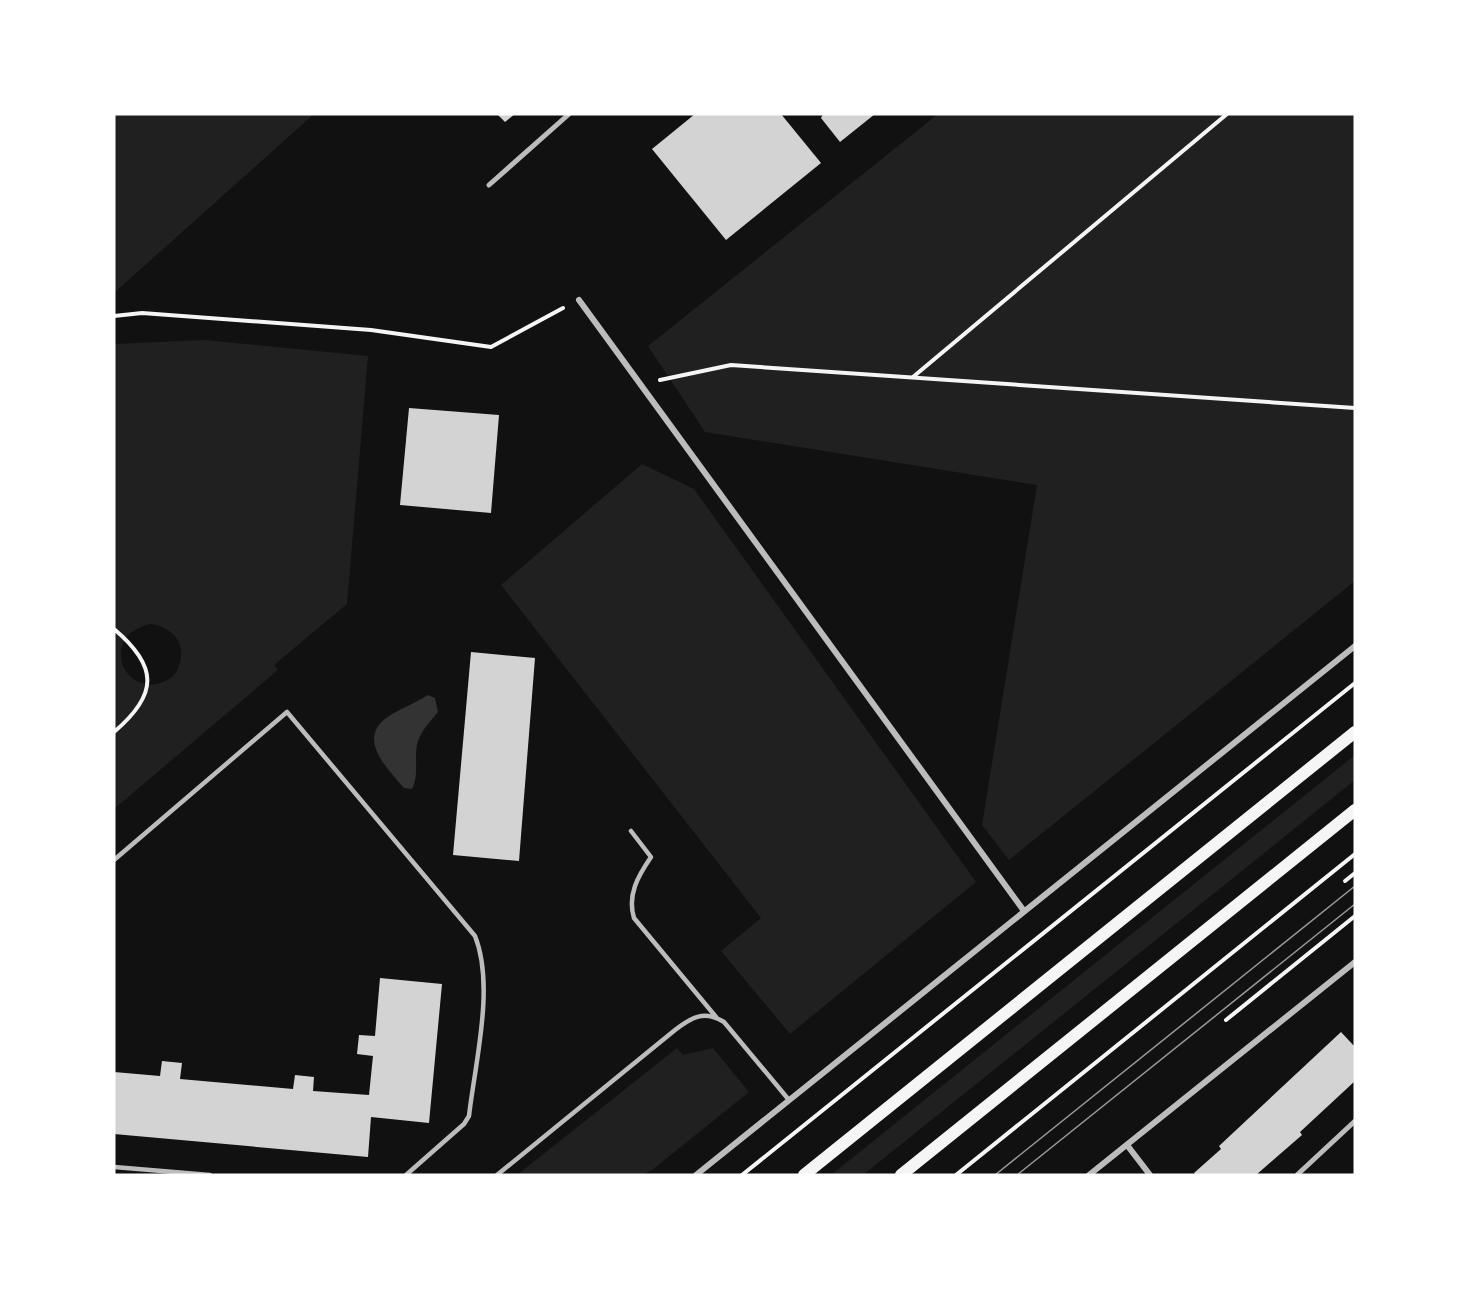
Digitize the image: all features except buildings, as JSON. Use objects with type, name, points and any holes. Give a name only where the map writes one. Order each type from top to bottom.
[{"type":"main road","points":[[804,1175],[1355,732]]},
{"type":"main road","points":[[901,1175],[1355,810]]},
{"type":"street","points":[[489,185],[569,114]]},
{"type":"street","points":[[579,300],[644,386],[1024,911]]},
{"type":"street","points":[[696,1175],[1355,646]]},
{"type":"street","points":[[1089,1175],[1355,962]]},
{"type":"street","points":[[1297,1175],[1355,1121]]},
{"type":"street","points":[[1127,1145],[1150,1175]]},
{"type":"lane","points":[[114,860],[286,712],[475,936],[482,954],[485,984],[469,1116],[464,1125],[406,1175]]},
{"type":"lane","points":[[631,831],[651,857],[639,876],[630,904],[634,918],[716,1017],[733,1031],[789,1100]]},
{"type":"lane","points":[[497,1175],[690,1018],[699,1015],[716,1017]]},
{"type":"lane","points":[[114,1167],[210,1175]]},
{"type":"path","points":[[913,377],[1227,114]]},
{"type":"path","points":[[114,316],[142,313],[371,330],[491,347],[579,300]]},
{"type":"path","points":[[644,386],[668,377],[731,365],[1355,408]]},
{"type":"path","points":[[114,629],[138,650],[146,664],[147,674],[145,696],[128,721],[114,732]]},
{"type":"path","points":[[742,1175],[1355,683]]},
{"type":"path","points":[[956,1175],[1355,854]]},
{"type":"path","points":[[1346,881],[1355,873]]},
{"type":"path","points":[[1226,1020],[1355,916]]},
{"type":"shaded area","points":[[114,114],[314,114],[114,293]]},
{"type":"shaded area","points":[[938,114],[1355,114],[1355,581],[1009,860],[982,825],[1037,485],[705,432],[648,346]]},
{"type":"shaded area","points":[[205,340],[368,356],[347,604],[274,665],[278,670],[114,809],[114,344]],"holes":[[[151,624],[175,636],[181,648],[180,662],[172,677],[166,681],[149,685],[137,681],[127,673],[122,663],[121,651],[125,640],[135,630]]]},
{"type":"shaded area","points":[[642,464],[694,489],[976,882],[790,1034],[721,951],[761,918],[501,585]]},
{"type":"shaded area","points":[[428,695],[435,698],[438,712],[424,729],[418,741],[416,777],[412,789],[404,788],[378,754],[374,736],[386,718]]},
{"type":"shaded area","points":[[1355,755],[1355,780],[863,1175],[831,1175]]},
{"type":"shaded area","points":[[677,1048],[683,1055],[713,1048],[749,1092],[652,1170],[642,1175],[517,1175]]},
{"type":"tram line","points":[[995,1175],[1355,886]]},
{"type":"tram line","points":[[1017,1175],[1355,904]]}]
